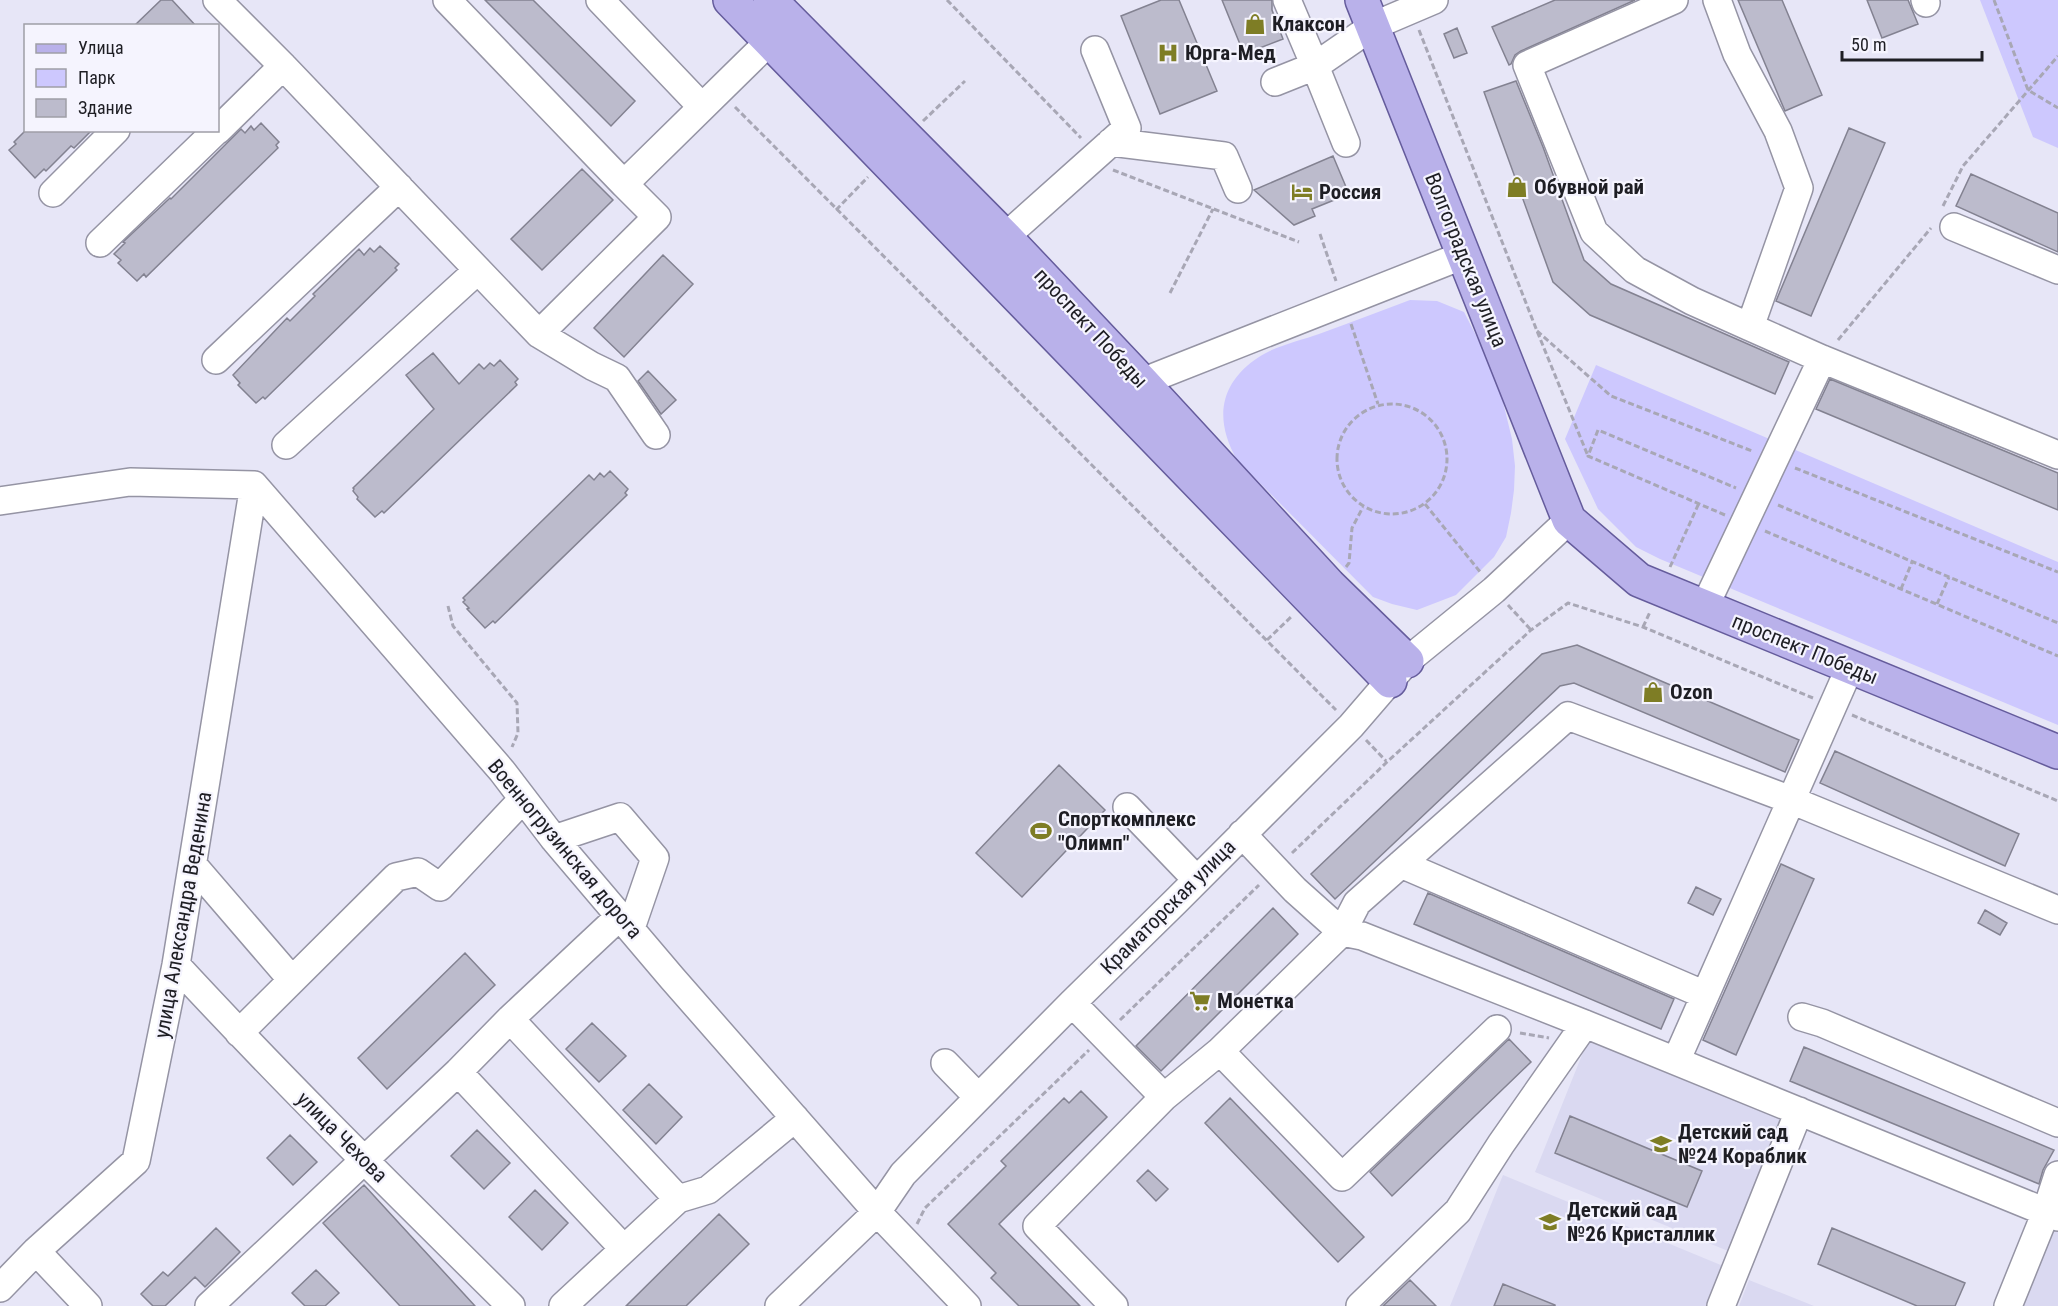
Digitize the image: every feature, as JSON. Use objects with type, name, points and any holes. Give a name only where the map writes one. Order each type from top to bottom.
[{"type":"main road","points":[[730,0],[776,21],[1133,394]]},
{"type":"main road","name":"Волгоградская улица","points":[[1342,0],[1364,21],[1457,258],[1569,520]]},
{"type":"main road","name":"проспект Победы","points":[[776,21],[1005,237],[1133,394],[1329,585],[1399,671]]},
{"type":"main road","name":"проспект Победы","points":[[1569,520],[1639,580],[1850,667],[2055,743]]},
{"type":"street","points":[[447,0],[657,217],[539,334]]},
{"type":"street","points":[[600,0],[710,99]]},
{"type":"street","points":[[1287,0],[1346,142]]},
{"type":"street","points":[[1674,0],[1527,64],[1594,232],[1635,270],[1692,301],[1822,359],[2058,455]]},
{"type":"street","points":[[1717,0],[1737,54],[1778,131],[1799,188],[1750,327]]},
{"type":"street","points":[[1275,82],[1315,66],[1364,21],[1423,5]]},
{"type":"street","points":[[222,15],[283,66],[539,334],[592,366],[617,378],[656,435]]},
{"type":"street","points":[[624,184],[710,99],[776,21]]},
{"type":"street","points":[[1005,237],[1127,128],[1095,50]]},
{"type":"street","points":[[219,128],[283,66]]},
{"type":"street","points":[[53,193],[114,132]]},
{"type":"street","points":[[100,243],[215,132]]},
{"type":"street","points":[[1111,142],[1224,156],[1238,189]]},
{"type":"street","points":[[216,360],[399,187]]},
{"type":"street","points":[[1954,227],[2058,270]]},
{"type":"street","points":[[1133,394],[1457,258]]},
{"type":"street","points":[[286,445],[478,270]]},
{"type":"street","points":[[1704,608],[1822,359]]},
{"type":"street","points":[[0,501],[130,483],[254,485]]},
{"type":"street","name":"Военногрузинская дорога","points":[[254,485],[502,771],[554,839],[795,1118],[906,1244],[967,1306]]},
{"type":"street","name":"улица Александра Веденина","points":[[0,1288],[36,1251],[136,1161],[176,965],[254,485]]},
{"type":"street","name":"Краматорская улица","points":[[778,1306],[877,1212],[903,1174],[1351,726],[1399,671],[1494,590],[1569,520]]},
{"type":"street","points":[[1676,1061],[1850,667]]},
{"type":"street","points":[[1114,1306],[1036,1226],[1164,1097],[1220,1051],[1342,932],[1357,903],[1568,716],[1791,800],[2058,910]]},
{"type":"street","points":[[239,1033],[396,877],[418,872],[440,887],[522,800]]},
{"type":"street","points":[[1127,807],[1197,880]]},
{"type":"street","points":[[209,1306],[458,1072],[510,1019],[625,922],[655,858],[620,817],[554,839]]},
{"type":"street","points":[[1242,834],[1295,890],[1342,932],[1362,936],[1579,1033],[1676,1061],[2052,1215]]},
{"type":"street","points":[[1401,864],[1705,995]]},
{"type":"street","points":[[193,865],[292,980]]},
{"type":"street","name":"улица Чехова","points":[[176,965],[239,1033],[510,1306]]},
{"type":"street","points":[[1072,1003],[1164,1097]]},
{"type":"street","points":[[1802,1017],[1822,1023],[2058,1123]]},
{"type":"street","points":[[510,1019],[678,1199]]},
{"type":"street","points":[[1220,1051],[1342,1177],[1497,1029]]},
{"type":"street","points":[[1360,1306],[1458,1211],[1501,1144],[1579,1033]]},
{"type":"street","points":[[945,1063],[978,1097]]},
{"type":"street","points":[[458,1072],[624,1249]]},
{"type":"street","points":[[1721,1306],[1799,1111]]},
{"type":"street","points":[[563,1306],[678,1199],[708,1190],[795,1118]]},
{"type":"street","points":[[2008,1306],[2052,1215],[2058,1175]]},
{"type":"street","points":[[36,1251],[88,1306]]},
{"type":"path","points":[[1994,0],[2028,90],[2058,108]]},
{"type":"path","points":[[1423,5],[1537,332],[1588,456],[2058,656]]},
{"type":"path","points":[[710,99],[1387,762]]},
{"type":"path","points":[[1170,293],[1213,209]]},
{"type":"path","points":[[1401,403],[1421,411],[1437,425],[1446,445],[1448,467],[1440,488],[1425,504],[1406,513],[1384,514],[1363,507],[1347,492],[1338,472],[1337,450],[1344,430],[1359,414],[1378,404],[1401,403]]},
{"type":"path","points":[[1588,456],[1598,430],[2058,623]]},
{"type":"path","points":[[1425,504],[1494,590],[1531,630]]},
{"type":"path","points":[[1901,589],[1912,562]]},
{"type":"path","points":[[1937,604],[1949,577]]},
{"type":"path","points":[[906,1244],[926,1208],[1387,762],[1531,630],[1568,603],[1643,627]]},
{"type":"path","points":[[448,606],[453,626],[517,703],[518,733],[502,771]]},
{"type":"path","points":[[1497,1029],[1579,1033]]},
{"type":"shaded area","name":"Детский сад №24 Кораблик","points":[[1590,1035],[1788,1115],[1733,1253],[1535,1172]]},
{"type":"shaded area","name":"Детский сад №26 Кристаллик","points":[[1503,1175],[1728,1268],[1713,1306],[1450,1306]]},
{"type":"shaded area","points":[[2051,1227],[2058,1231],[2058,1306],[2019,1306]]},
{"type":"shaded area","points":[[1749,1280],[1814,1306],[1739,1306]]},
{"type":"green space","points":[[1980,0],[2058,0],[2058,148],[2033,137]]},
{"type":"green space","points":[[1410,300],[1437,301],[1464,312],[1486,355],[1502,398],[1512,439],[1515,466],[1514,490],[1506,537],[1494,557],[1456,595],[1417,610],[1373,597],[1237,460],[1225,431],[1223,417],[1228,390],[1235,378],[1265,353]]},
{"type":"green space","points":[[1596,365],[2058,562],[2058,725],[1636,547],[1598,509],[1565,439]]},
{"type":"building","points":[[161,0],[172,0],[194,24],[136,24]]},
{"type":"building","points":[[485,0],[533,0],[635,101],[611,126]]},
{"type":"building","name":"Юрга-Мед","points":[[1161,0],[1179,0],[1217,91],[1160,114],[1121,16]]},
{"type":"building","name":"Клаксон","points":[[1222,0],[1272,0],[1272,10],[1283,39],[1244,54]]},
{"type":"building","points":[[1555,0],[1635,0],[1521,51],[1515,55],[1509,65],[1492,27]]},
{"type":"building","points":[[1738,0],[1782,0],[1822,95],[1785,111]]},
{"type":"building","points":[[1867,0],[1908,0],[1918,24],[1882,38]]},
{"type":"building","points":[[1457,28],[1467,53],[1454,58],[1444,34]]},
{"type":"building","points":[[1516,81],[1543,147],[1584,260],[1611,284],[1789,362],[1775,394],[1590,315],[1553,282],[1484,92]]},
{"type":"building","points":[[261,123],[279,142],[276,145],[278,148],[146,277],[144,274],[137,281],[118,263],[121,260],[114,254],[125,243],[123,242],[171,199],[241,129],[245,133],[251,126],[254,130]]},
{"type":"building","points":[[1849,128],[1885,143],[1811,316],[1776,301]]},
{"type":"building","points":[[24,132],[90,132],[74,148],[71,146],[46,171],[44,169],[35,178],[9,150],[16,144],[14,142]]},
{"type":"building","name":"Россия","points":[[1333,156],[1349,194],[1312,209],[1315,216],[1294,225],[1254,190]]},
{"type":"building","points":[[582,169],[613,200],[542,270],[511,239]]},
{"type":"building","points":[[1971,174],[2058,213],[2058,252],[1956,206]]},
{"type":"building","points":[[380,246],[399,264],[395,268],[397,270],[265,399],[263,397],[256,403],[238,385],[240,383],[233,375],[287,318],[290,321],[315,296],[313,294],[359,249],[364,255],[370,248],[374,252]]},
{"type":"building","points":[[663,255],[693,284],[624,357],[594,328]]},
{"type":"building","points":[[433,353],[459,384],[479,364],[484,369],[490,363],[494,366],[500,360],[518,379],[515,382],[517,385],[384,513],[382,511],[375,517],[357,499],[353,488],[434,409],[406,375]]},
{"type":"building","points":[[648,371],[676,400],[661,414],[638,381]]},
{"type":"building","points":[[1830,379],[2058,473],[2058,510],[1816,409]]},
{"type":"building","points":[[610,471],[628,489],[625,493],[627,495],[495,623],[493,621],[485,628],[467,609],[469,608],[463,602],[465,600],[463,598],[589,475],[594,480],[600,473],[604,477]]},
{"type":"building","points":[[1577,645],[1799,740],[1785,772],[1574,683],[1560,686],[1335,899],[1311,874],[1542,654]]},
{"type":"building","points":[[1835,751],[2019,834],[2005,866],[1820,783]]},
{"type":"building","name":"Спорткомплекс \"Олимп\"","points":[[1059,765],[1105,810],[1022,897],[976,853]]},
{"type":"building","points":[[1781,864],[1814,879],[1736,1055],[1703,1040]]},
{"type":"building","points":[[1696,887],[1721,899],[1713,915],[1688,903]]},
{"type":"building","points":[[1428,893],[1674,999],[1661,1029],[1414,924]]},
{"type":"building","points":[[1273,908],[1298,934],[1161,1071],[1136,1046]]},
{"type":"building","points":[[1985,910],[2007,923],[2000,935],[1978,923]]},
{"type":"building","points":[[465,953],[495,985],[387,1089],[358,1058]]},
{"type":"building","points":[[592,1023],[626,1056],[599,1082],[566,1049]]},
{"type":"building","points":[[1509,1039],[1531,1062],[1392,1196],[1370,1172]]},
{"type":"building","points":[[1804,1047],[2054,1150],[2043,1170],[2039,1184],[1790,1081]]},
{"type":"building","points":[[649,1084],[682,1117],[656,1144],[623,1110]]},
{"type":"building","points":[[1081,1091],[1107,1117],[999,1224],[1080,1306],[1019,1306],[991,1278],[996,1273],[948,1224],[1006,1166],[1001,1161],[1064,1098],[1069,1103]]},
{"type":"building","points":[[1230,1098],[1364,1237],[1338,1262],[1205,1123]]},
{"type":"building","points":[[1570,1116],[1702,1171],[1687,1207],[1555,1153]]},
{"type":"building","points":[[477,1130],[510,1163],[484,1189],[451,1156]]},
{"type":"building","points":[[290,1135],[317,1162],[293,1185],[267,1158]]},
{"type":"building","points":[[1148,1170],[1168,1189],[1156,1201],[1137,1181]]},
{"type":"building","points":[[364,1185],[475,1306],[400,1306],[323,1223]]},
{"type":"building","points":[[535,1190],[568,1223],[542,1250],[509,1217]]},
{"type":"building","points":[[719,1214],[749,1244],[686,1306],[626,1306]]},
{"type":"building","points":[[216,1228],[240,1252],[205,1287],[195,1277],[165,1306],[153,1306],[141,1294],[163,1272],[168,1276]]},
{"type":"building","points":[[1832,1228],[1965,1283],[1955,1306],[1917,1306],[1818,1264]]},
{"type":"building","points":[[316,1270],[339,1293],[325,1306],[305,1306],[292,1293]]},
{"type":"building","points":[[1410,1280],[1436,1306],[1383,1306]]},
{"type":"building","points":[[1503,1284],[1555,1305],[1555,1306],[1494,1306]]},
{"type":"place","name":"Клаксон","points":[[1255,24]]},
{"type":"place","name":"Юрга-Мед","points":[[1168,53]]},
{"type":"place","name":"Обувной рай","points":[[1517,187]]},
{"type":"place","name":"Россия","points":[[1302,192]]},
{"type":"place","name":"Ozon","points":[[1653,692]]},
{"type":"place","name":"Спорткомплекс \"Олимп\"","points":[[1041,831]]},
{"type":"place","name":"Монетка","points":[[1200,1001]]},
{"type":"place","name":"Детский сад №24 Кораблик","points":[[1661,1144]]},
{"type":"place","name":"Детский сад №26 Кристаллик","points":[[1550,1222]]}]
